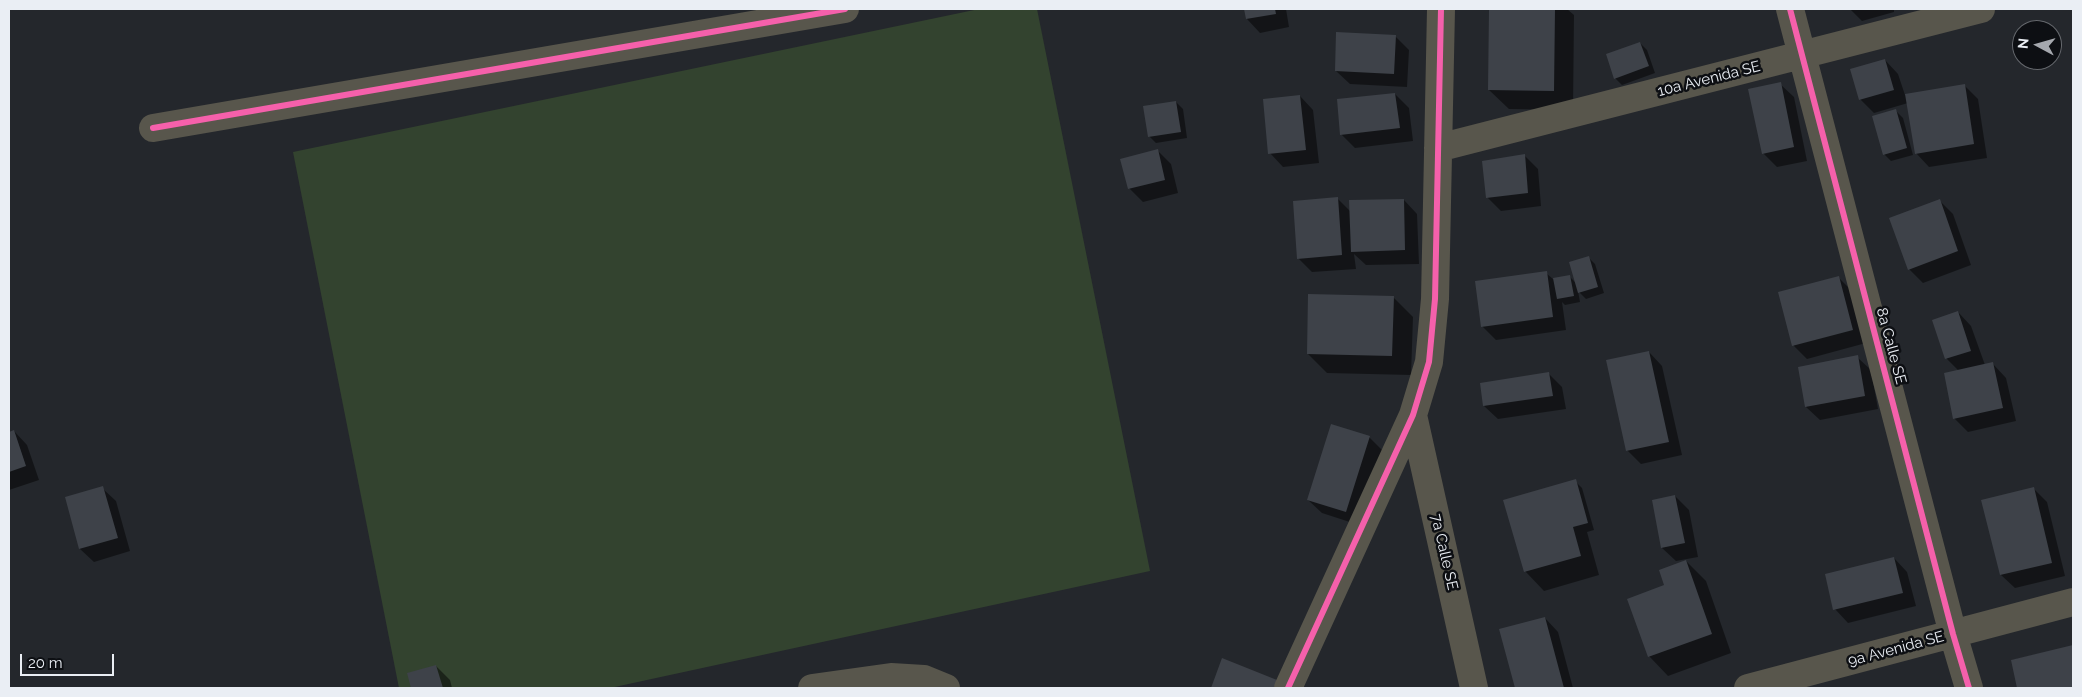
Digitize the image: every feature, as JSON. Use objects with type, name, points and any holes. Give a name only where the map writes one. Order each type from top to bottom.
[{"type":"street","points":[[153,128],[845,9]]},
{"type":"street","points":[[1288,688],[1414,415],[1430,362],[1435,299],[1441,9]]},
{"type":"street","name":"8a Calle SE","points":[[1790,9],[1953,634],[1969,688]]},
{"type":"street","name":"10a Avenida SE","points":[[1438,148],[1981,9]]},
{"type":"street","name":"7a Calle SE","points":[[1414,415],[1474,688]]},
{"type":"street","name":"9a Avenida SE","points":[[1748,688],[2073,602]]},
{"type":"street","points":[[812,688],[891,677],[924,679],[946,688]]},
{"type":"green space","points":[[979,9],[1037,9],[1150,571],[610,688],[399,688],[293,152]]},
{"type":"building","points":[[1244,9],[1275,9],[1276,14],[1246,19]]},
{"type":"building","points":[[1489,9],[1555,9],[1554,91],[1488,90]]},
{"type":"building","points":[[1336,32],[1396,35],[1394,74],[1335,71]]},
{"type":"building","points":[[1640,42],[1649,66],[1614,79],[1606,54]]},
{"type":"building","points":[[1885,59],[1894,90],[1859,100],[1850,69]]},
{"type":"building","points":[[1781,82],[1794,147],[1762,154],[1748,89]]},
{"type":"building","points":[[1965,84],[1974,144],[1915,154],[1905,94]]},
{"type":"building","points":[[1395,93],[1400,128],[1340,135],[1337,99]]},
{"type":"building","points":[[1300,95],[1306,150],[1268,154],[1263,99]]},
{"type":"building","points":[[1176,101],[1181,132],[1148,137],[1143,106]]},
{"type":"building","points":[[1896,109],[1907,148],[1883,155],[1872,116]]},
{"type":"building","points":[[1158,149],[1165,180],[1128,189],[1120,159]]},
{"type":"building","points":[[1525,154],[1528,193],[1486,198],[1482,161]]},
{"type":"building","points":[[1338,197],[1342,255],[1297,259],[1293,201]]},
{"type":"building","points":[[1404,199],[1405,250],[1351,252],[1349,200]]},
{"type":"building","points":[[1940,199],[1958,251],[1908,270],[1889,218]]},
{"type":"building","points":[[1589,256],[1598,287],[1578,293],[1569,262]]},
{"type":"building","points":[[1547,271],[1553,317],[1481,327],[1475,281]]},
{"type":"building","points":[[1570,275],[1574,296],[1557,299],[1553,278]]},
{"type":"building","points":[[1839,276],[1853,330],[1792,346],[1778,292]]},
{"type":"building","points":[[1308,294],[1394,296],[1392,356],[1307,354]]},
{"type":"building","points":[[1958,311],[1971,351],[1945,359],[1932,320]]},
{"type":"building","points":[[1649,351],[1669,442],[1626,451],[1606,360]]},
{"type":"building","points":[[1858,355],[1865,396],[1805,407],[1798,367]]},
{"type":"building","points":[[1993,362],[2003,408],[1953,419],[1944,373]]},
{"type":"building","points":[[1549,372],[1553,396],[1483,406],[1480,383]]},
{"type":"building","points":[[1331,424],[1370,436],[1346,512],[1307,500]]},
{"type":"building","points":[[14,430],[26,466],[9,472],[9,432]]},
{"type":"building","points":[[1576,479],[1588,523],[1573,527],[1581,556],[1524,572],[1503,500]]},
{"type":"building","points":[[103,486],[118,538],[79,549],[65,497]]},
{"type":"building","points":[[2034,487],[2052,563],[2000,575],[1981,500]]},
{"type":"building","points":[[1675,495],[1685,543],[1661,548],[1652,500]]},
{"type":"building","points":[[1894,557],[1903,593],[1833,610],[1825,574]]},
{"type":"building","points":[[1686,560],[1712,634],[1648,657],[1627,599],[1664,585],[1659,570]]},
{"type":"building","points":[[1545,617],[1564,688],[1515,688],[1499,629]]},
{"type":"building","points":[[2073,645],[2073,688],[2017,688],[2011,660]]},
{"type":"building","points":[[1222,658],[1277,680],[1274,688],[1211,688]]},
{"type":"building","points":[[436,665],[443,688],[411,688],[407,673]]},
{"type":"cycle path","points":[[153,128],[845,9]]},
{"type":"cycle path","points":[[1288,688],[1413,415],[1429,362],[1435,299],[1441,9]]},
{"type":"cycle path","points":[[1790,9],[1953,634],[1969,688]]}]
